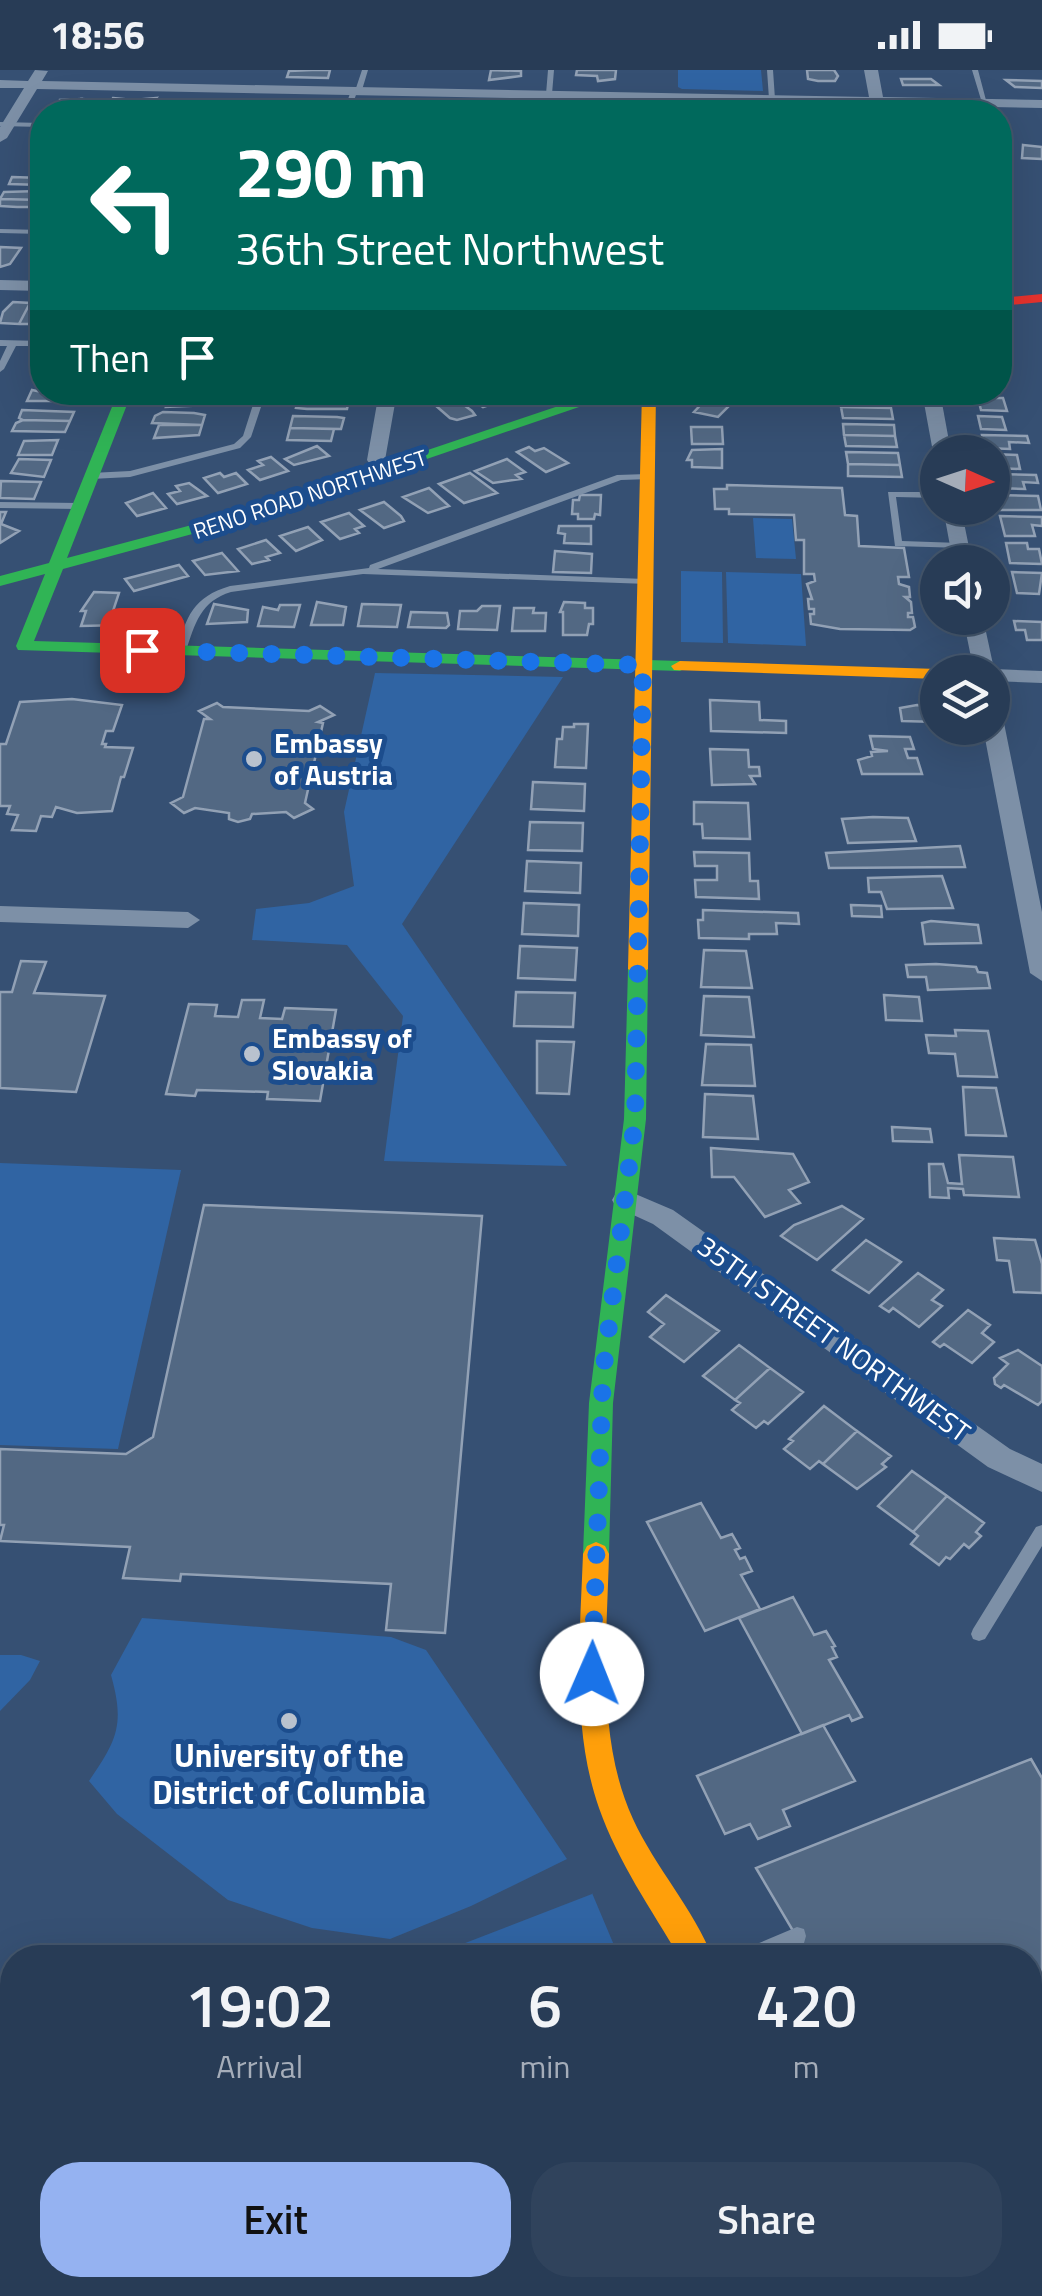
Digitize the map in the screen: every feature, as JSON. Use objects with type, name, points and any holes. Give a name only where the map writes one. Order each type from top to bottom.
[{"type":"street","points":[[3,129],[42,70]]},
{"type":"street","points":[[244,100],[256,70]]},
{"type":"street","points":[[449,100],[456,70]]},
{"type":"street","points":[[871,70],[877,100]]},
{"type":"street","points":[[0,84],[655,93],[798,100]]},
{"type":"street","points":[[655,93],[655,100]]},
{"type":"street","points":[[1012,103],[1042,104]]},
{"type":"street","points":[[0,285],[30,286]]},
{"type":"street","points":[[1012,301],[1042,298]]},
{"type":"street","points":[[120,405],[54,568],[12,646],[920,673]]},
{"type":"street","points":[[383,471],[377,452],[386,405]]},
{"type":"street","name":"RENO ROAD NORTHWEST","points":[[0,581],[208,527],[578,405]]},
{"type":"street","points":[[649,405],[635,1119],[612,1286],[601,1404],[592,1695],[608,1791],[621,1824],[691,1945]]},
{"type":"street","points":[[933,405],[939,435]]},
{"type":"street","points":[[1010,676],[1042,677]]},
{"type":"street","points":[[997,745],[1042,973]]},
{"type":"street","points":[[0,914],[188,920]]},
{"type":"street","name":"35TH STREET NORTHWEST","points":[[626,1200],[663,1217],[718,1254],[999,1458],[1042,1479]]},
{"type":"lane","points":[[352,100],[365,70]]},
{"type":"lane","points":[[548,94],[551,70]]},
{"type":"lane","points":[[770,70],[772,98]]},
{"type":"lane","points":[[975,70],[983,100]]},
{"type":"lane","points":[[3,129],[30,126]]},
{"type":"lane","points":[[0,231],[30,232]]},
{"type":"lane","points":[[0,343],[30,344]]},
{"type":"lane","points":[[0,370],[13,343]]},
{"type":"lane","points":[[92,476],[130,474],[238,446],[247,437],[258,405]]},
{"type":"lane","points":[[363,571],[620,477],[647,478]]},
{"type":"lane","points":[[920,495],[891,494],[898,544],[920,547]]},
{"type":"lane","points":[[0,505],[79,506]]},
{"type":"lane","points":[[181,651],[196,605],[211,593],[363,571],[645,582]]},
{"type":"lane","points":[[978,1634],[1042,1532]]},
{"type":"lane","points":[[776,1945],[796,1936]]},
{"type":"shaded area","points":[[678,70],[761,70],[763,91],[682,89],[678,87]]},
{"type":"shaded area","points":[[753,518],[792,519],[796,559],[756,558]]},
{"type":"shaded area","points":[[681,571],[722,572],[723,643],[681,642]]},
{"type":"shaded area","points":[[726,572],[801,574],[806,646],[728,643]]},
{"type":"shaded area","points":[[375,673],[563,677],[402,924],[567,1166],[384,1161],[403,1016],[347,945],[252,940],[256,909],[309,903],[354,886],[344,812]]},
{"type":"shaded area","points":[[0,1163],[181,1170],[118,1449],[0,1445]]},
{"type":"shaded area","points":[[142,1618],[391,1637],[426,1650],[567,1859],[471,1906],[390,1939],[312,1928],[228,1900],[117,1814],[89,1781],[116,1731],[117,1707],[111,1675]]},
{"type":"shaded area","points":[[0,1655],[21,1655],[40,1661],[30,1680],[0,1711]]},
{"type":"shaded area","points":[[592,1894],[614,1945],[460,1945]]},
{"type":"building","points":[[330,70],[328,78],[287,77],[289,71]]},
{"type":"building","points":[[491,70],[521,71],[521,76],[489,80]]},
{"type":"building","points":[[577,70],[616,70],[615,79],[598,81],[597,76],[576,75]]},
{"type":"building","points":[[807,70],[834,70],[838,76],[835,81],[818,81],[808,79]]},
{"type":"building","points":[[901,79],[931,79],[939,85],[903,85]]},
{"type":"building","points":[[1006,80],[1042,81],[1042,88],[1015,87]]},
{"type":"building","points":[[1023,145],[1042,147],[1042,159],[1022,158]]},
{"type":"building","points":[[12,177],[30,178],[30,185],[9,184]]},
{"type":"building","points":[[30,191],[30,200],[0,199],[4,192]]},
{"type":"building","points":[[0,199],[30,200],[30,207],[0,206]]},
{"type":"building","points":[[0,247],[21,248],[10,264],[0,267]]},
{"type":"building","points":[[13,302],[30,303],[19,324],[0,323],[3,312]]},
{"type":"building","points":[[30,303],[30,324],[19,324]]},
{"type":"building","points":[[297,405],[348,405],[347,409],[296,408]]},
{"type":"building","points":[[435,405],[464,405],[475,415],[457,420]]},
{"type":"building","points":[[701,405],[730,405],[718,417],[694,412]]},
{"type":"building","points":[[890,405],[891,408],[841,407]]},
{"type":"building","points":[[980,405],[1005,405],[1007,411],[981,410]]},
{"type":"building","points":[[841,407],[891,408],[893,419],[843,418]]},
{"type":"building","points":[[22,410],[74,412],[70,421],[23,420],[19,418]]},
{"type":"building","points":[[163,412],[205,415],[202,425],[152,423]]},
{"type":"building","points":[[293,416],[344,418],[341,429],[290,428]]},
{"type":"building","points":[[978,416],[1002,417],[1006,430],[981,429]]},
{"type":"building","points":[[23,420],[70,421],[65,432],[12,431]]},
{"type":"building","points":[[843,424],[894,425],[895,436],[844,435]]},
{"type":"building","points":[[159,425],[202,425],[199,435],[154,438]]},
{"type":"building","points":[[691,427],[722,427],[723,444],[692,444]]},
{"type":"building","points":[[290,428],[334,429],[331,441],[287,440]]},
{"type":"building","points":[[844,435],[895,436],[897,447],[846,446]]},
{"type":"building","points":[[1010,436],[1027,436],[1029,443],[1010,442]]},
{"type":"building","points":[[58,440],[52,455],[18,455],[24,441]]},
{"type":"building","points":[[317,446],[329,456],[294,465],[285,459]]},
{"type":"building","points":[[529,447],[535,451],[544,448],[568,463],[546,472],[517,452]]},
{"type":"building","points":[[722,449],[722,468],[692,467],[692,460],[687,460],[692,450]]},
{"type":"building","points":[[846,452],[898,453],[900,465],[848,464]]},
{"type":"building","points":[[1010,455],[1017,455],[1020,469],[1010,469]]},
{"type":"building","points":[[271,457],[288,471],[260,480],[248,470],[263,465],[258,461]]},
{"type":"building","points":[[19,459],[51,460],[44,477],[11,473]]},
{"type":"building","points":[[507,459],[525,472],[516,475],[521,479],[493,483],[475,471]]},
{"type":"building","points":[[848,464],[900,465],[902,477],[848,476]]},
{"type":"building","points":[[220,473],[224,477],[236,473],[247,484],[218,493],[204,478]]},
{"type":"building","points":[[470,473],[497,493],[464,503],[439,484]]},
{"type":"building","points":[[1010,474],[1036,475],[1038,483],[1023,482],[1025,489],[1010,488]]},
{"type":"building","points":[[1,481],[41,482],[34,499],[0,498]]},
{"type":"building","points":[[189,483],[207,496],[177,504],[168,494],[180,491],[176,486]]},
{"type":"building","points":[[727,485],[842,488],[845,515],[857,516],[859,546],[904,548],[909,577],[898,577],[899,584],[909,587],[910,597],[905,597],[911,602],[912,613],[908,617],[913,617],[915,627],[840,629],[811,624],[814,609],[809,609],[808,599],[812,599],[807,584],[815,581],[814,574],[804,574],[804,540],[796,540],[794,515],[729,514],[729,509],[715,509],[714,489],[727,489]]},
{"type":"building","points":[[429,488],[449,506],[428,513],[403,497]]},
{"type":"building","points":[[153,493],[166,508],[137,516],[126,503]]},
{"type":"building","points":[[580,495],[601,495],[600,515],[578,519],[578,514],[572,514],[573,500],[579,500]]},
{"type":"building","points":[[1010,495],[1038,496],[1041,510],[1010,510]]},
{"type":"building","points":[[384,502],[404,521],[384,528],[360,510]]},
{"type":"building","points":[[0,512],[6,512],[1,524],[19,531],[0,543]]},
{"type":"building","points":[[349,513],[364,526],[355,529],[359,533],[340,539],[321,522]]},
{"type":"building","points":[[1010,516],[1042,517],[1042,526],[1032,525],[1035,536],[1005,536],[1002,525],[1010,525]]},
{"type":"building","points":[[559,526],[591,526],[591,544],[564,543],[565,534],[558,533]]},
{"type":"building","points":[[308,527],[322,540],[296,551],[280,536]]},
{"type":"building","points":[[266,540],[280,553],[266,557],[269,560],[252,564],[238,549]]},
{"type":"building","points":[[1027,543],[1028,549],[1039,549],[1042,564],[1010,563],[1010,545],[1006,545]]},
{"type":"building","points":[[555,551],[592,554],[591,573],[553,572]]},
{"type":"building","points":[[222,553],[238,571],[205,575],[193,561]]},
{"type":"building","points":[[179,565],[188,576],[134,591],[125,579]]},
{"type":"building","points":[[1012,572],[1042,573],[1039,594],[1017,593]]},
{"type":"building","points":[[94,592],[119,593],[113,611],[128,611],[123,625],[81,626],[86,611],[81,611]]},
{"type":"building","points":[[317,602],[346,607],[343,625],[311,625]]},
{"type":"building","points":[[564,602],[585,603],[585,608],[593,608],[593,624],[589,624],[587,635],[563,635],[560,612]]},
{"type":"building","points":[[214,604],[248,610],[247,622],[207,624]]},
{"type":"building","points":[[362,604],[401,605],[397,627],[358,626]]},
{"type":"building","points":[[280,605],[300,605],[294,627],[258,626],[263,607],[278,610]]},
{"type":"building","points":[[482,606],[500,606],[497,630],[458,629],[460,611],[477,611]]},
{"type":"building","points":[[514,608],[534,608],[533,613],[546,613],[545,631],[512,631]]},
{"type":"building","points":[[411,612],[447,613],[449,625],[408,627]]},
{"type":"building","points":[[1014,621],[1042,622],[1042,640],[1027,640],[1025,630],[1016,630]]},
{"type":"building","points":[[72,699],[122,705],[113,731],[106,731],[102,744],[133,748],[112,811],[77,813],[56,807],[52,817],[41,816],[36,831],[12,830],[18,815],[7,814],[10,806],[0,806],[0,744],[6,744],[20,702]]},
{"type":"building","points":[[710,700],[759,702],[760,720],[786,721],[786,733],[711,731]]},
{"type":"building","name":"Embassy of Austria","points":[[217,703],[223,707],[309,711],[320,706],[334,715],[318,722],[323,723],[305,803],[313,809],[294,818],[286,812],[252,814],[250,819],[238,822],[229,819],[229,813],[195,808],[184,813],[171,803],[183,797],[204,719],[210,719],[199,711]]},
{"type":"building","points":[[920,705],[920,722],[902,721],[900,708]]},
{"type":"building","points":[[588,724],[586,768],[555,767],[557,739],[562,739],[563,727]]},
{"type":"building","points":[[870,736],[910,737],[914,749],[905,749],[908,758],[917,758],[922,774],[862,774],[858,760],[872,756],[871,752],[888,751],[873,749]]},
{"type":"building","points":[[710,749],[748,750],[749,767],[759,767],[760,776],[750,776],[755,784],[712,785]]},
{"type":"building","points":[[533,782],[585,784],[584,811],[531,809]]},
{"type":"building","points":[[694,802],[748,803],[750,839],[703,838],[702,824],[694,824]]},
{"type":"building","points":[[908,818],[916,841],[848,843],[842,819]]},
{"type":"building","points":[[530,822],[583,823],[582,851],[528,850]]},
{"type":"building","points":[[960,846],[965,867],[829,868],[826,853]]},
{"type":"building","points":[[694,852],[749,853],[750,881],[758,881],[759,899],[696,897],[695,880],[717,880],[717,866],[695,866]]},
{"type":"building","points":[[527,861],[581,863],[580,893],[525,891]]},
{"type":"building","points":[[942,876],[953,908],[887,909],[881,892],[869,892],[868,878]]},
{"type":"building","points":[[524,903],[579,905],[578,936],[522,934]]},
{"type":"building","points":[[851,905],[881,906],[882,917],[852,916]]},
{"type":"building","points":[[703,910],[798,913],[799,924],[776,923],[777,934],[749,934],[749,939],[699,938],[698,920],[703,920]]},
{"type":"building","points":[[922,923],[978,925],[981,943],[925,944]]},
{"type":"building","points":[[520,946],[577,948],[575,980],[518,978]]},
{"type":"building","points":[[704,950],[746,951],[752,988],[701,987]]},
{"type":"building","points":[[21,961],[46,962],[34,993],[105,996],[76,1092],[0,1088],[0,992],[12,992]]},
{"type":"building","points":[[906,965],[976,967],[978,972],[987,973],[990,988],[928,990],[926,977],[908,977]]},
{"type":"building","points":[[516,992],[575,993],[573,1027],[514,1026]]},
{"type":"building","points":[[884,995],[919,997],[922,1021],[886,1020]]},
{"type":"building","points":[[704,996],[749,997],[754,1037],[701,1035]]},
{"type":"building","name":"Embassy of Slovakia","points":[[242,1000],[264,1000],[260,1018],[282,1019],[285,1008],[336,1010],[320,1101],[267,1099],[268,1092],[197,1090],[195,1096],[166,1094],[189,1004],[217,1005],[215,1016],[238,1017]]},
{"type":"building","points":[[955,1030],[988,1031],[997,1077],[958,1076],[955,1054],[929,1053],[926,1035],[956,1036]]},
{"type":"building","points":[[537,1041],[574,1042],[569,1094],[537,1093]]},
{"type":"building","points":[[706,1044],[751,1045],[755,1086],[702,1085]]},
{"type":"building","points":[[963,1087],[996,1088],[1006,1136],[966,1135]]},
{"type":"building","points":[[705,1094],[753,1096],[758,1139],[703,1137]]},
{"type":"building","points":[[892,1127],[930,1129],[932,1142],[893,1141]]},
{"type":"building","points":[[711,1148],[793,1154],[809,1182],[789,1190],[800,1203],[765,1217],[734,1177],[712,1177]]},
{"type":"building","points":[[959,1155],[1013,1157],[1019,1197],[964,1195],[963,1189],[948,1188],[949,1198],[930,1197],[929,1164],[943,1164],[948,1183],[962,1184]]},
{"type":"building","points":[[204,1205],[482,1216],[445,1633],[386,1630],[391,1584],[181,1574],[180,1581],[123,1578],[130,1547],[0,1541],[4,1525],[0,1525],[0,1449],[126,1454],[153,1437]]},
{"type":"building","points":[[842,1206],[863,1219],[817,1260],[781,1236],[794,1225]]},
{"type":"building","points":[[994,1238],[1035,1240],[1042,1264],[1042,1293],[1014,1292],[1009,1261],[997,1260]]},
{"type":"building","points":[[866,1240],[901,1262],[869,1293],[833,1270]]},
{"type":"building","points":[[918,1273],[943,1290],[932,1300],[942,1306],[919,1327],[893,1308],[889,1312],[880,1306]]},
{"type":"building","points":[[666,1295],[719,1331],[684,1362],[650,1337],[664,1324],[648,1312]]},
{"type":"building","points":[[968,1310],[990,1325],[982,1333],[994,1342],[972,1363],[944,1344],[940,1347],[933,1342]]},
{"type":"building","points":[[739,1345],[770,1368],[735,1400],[703,1376]]},
{"type":"building","points":[[1018,1350],[1042,1366],[1042,1401],[1038,1405],[1004,1385],[1001,1388],[995,1384],[994,1378],[1008,1364],[1000,1358]]},
{"type":"building","points":[[770,1368],[803,1392],[768,1424],[764,1421],[756,1428],[732,1410],[740,1403],[735,1400]]},
{"type":"building","points":[[824,1406],[857,1431],[823,1464],[819,1461],[810,1469],[784,1449],[793,1441],[789,1439]]},
{"type":"building","points":[[857,1431],[891,1456],[882,1464],[886,1467],[857,1489],[823,1464]]},
{"type":"building","points":[[912,1471],[947,1496],[913,1532],[878,1506]]},
{"type":"building","points":[[947,1496],[984,1523],[976,1532],[981,1536],[969,1548],[964,1544],[939,1565],[911,1544],[918,1536],[913,1532]]},
{"type":"building","points":[[701,1503],[721,1538],[732,1534],[740,1548],[735,1550],[740,1559],[745,1557],[752,1571],[741,1575],[760,1609],[705,1631],[647,1522]]},
{"type":"building","points":[[793,1597],[814,1635],[826,1631],[835,1646],[832,1647],[837,1657],[829,1660],[862,1717],[852,1721],[849,1715],[802,1734],[739,1618]]},
{"type":"building","points":[[823,1725],[855,1781],[783,1810],[790,1826],[758,1839],[750,1824],[725,1834],[697,1776]]},
{"type":"building","points":[[1031,1759],[1042,1778],[1042,1945],[801,1945],[756,1868]]},
{"type":"traffic: fast","points":[[120,405],[24,646],[680,666]]},
{"type":"traffic: fast","points":[[0,581],[261,511],[577,405]]},
{"type":"traffic: fast","points":[[596,1554],[601,1403],[635,1119],[638,969]]},
{"type":"traffic: slow","points":[[638,969],[649,405]]},
{"type":"traffic: slow","points":[[680,666],[920,673]]},
{"type":"traffic: slow","points":[[596,1554],[595,1702],[608,1790],[635,1853],[690,1945]]},
{"type":"traffic: jam","points":[[1012,301],[1042,298]]},
{"type":"place","name":"Embassy of Austria","points":[[254,759]]},
{"type":"place","name":"Embassy of Slovakia","points":[[252,1054]]},
{"type":"place","name":"University of the District of Columbia","points":[[289,1721]]},
{"type":"route","points":[[142,650],[643,665],[635,1119],[603,1374],[592,1674]]}]
